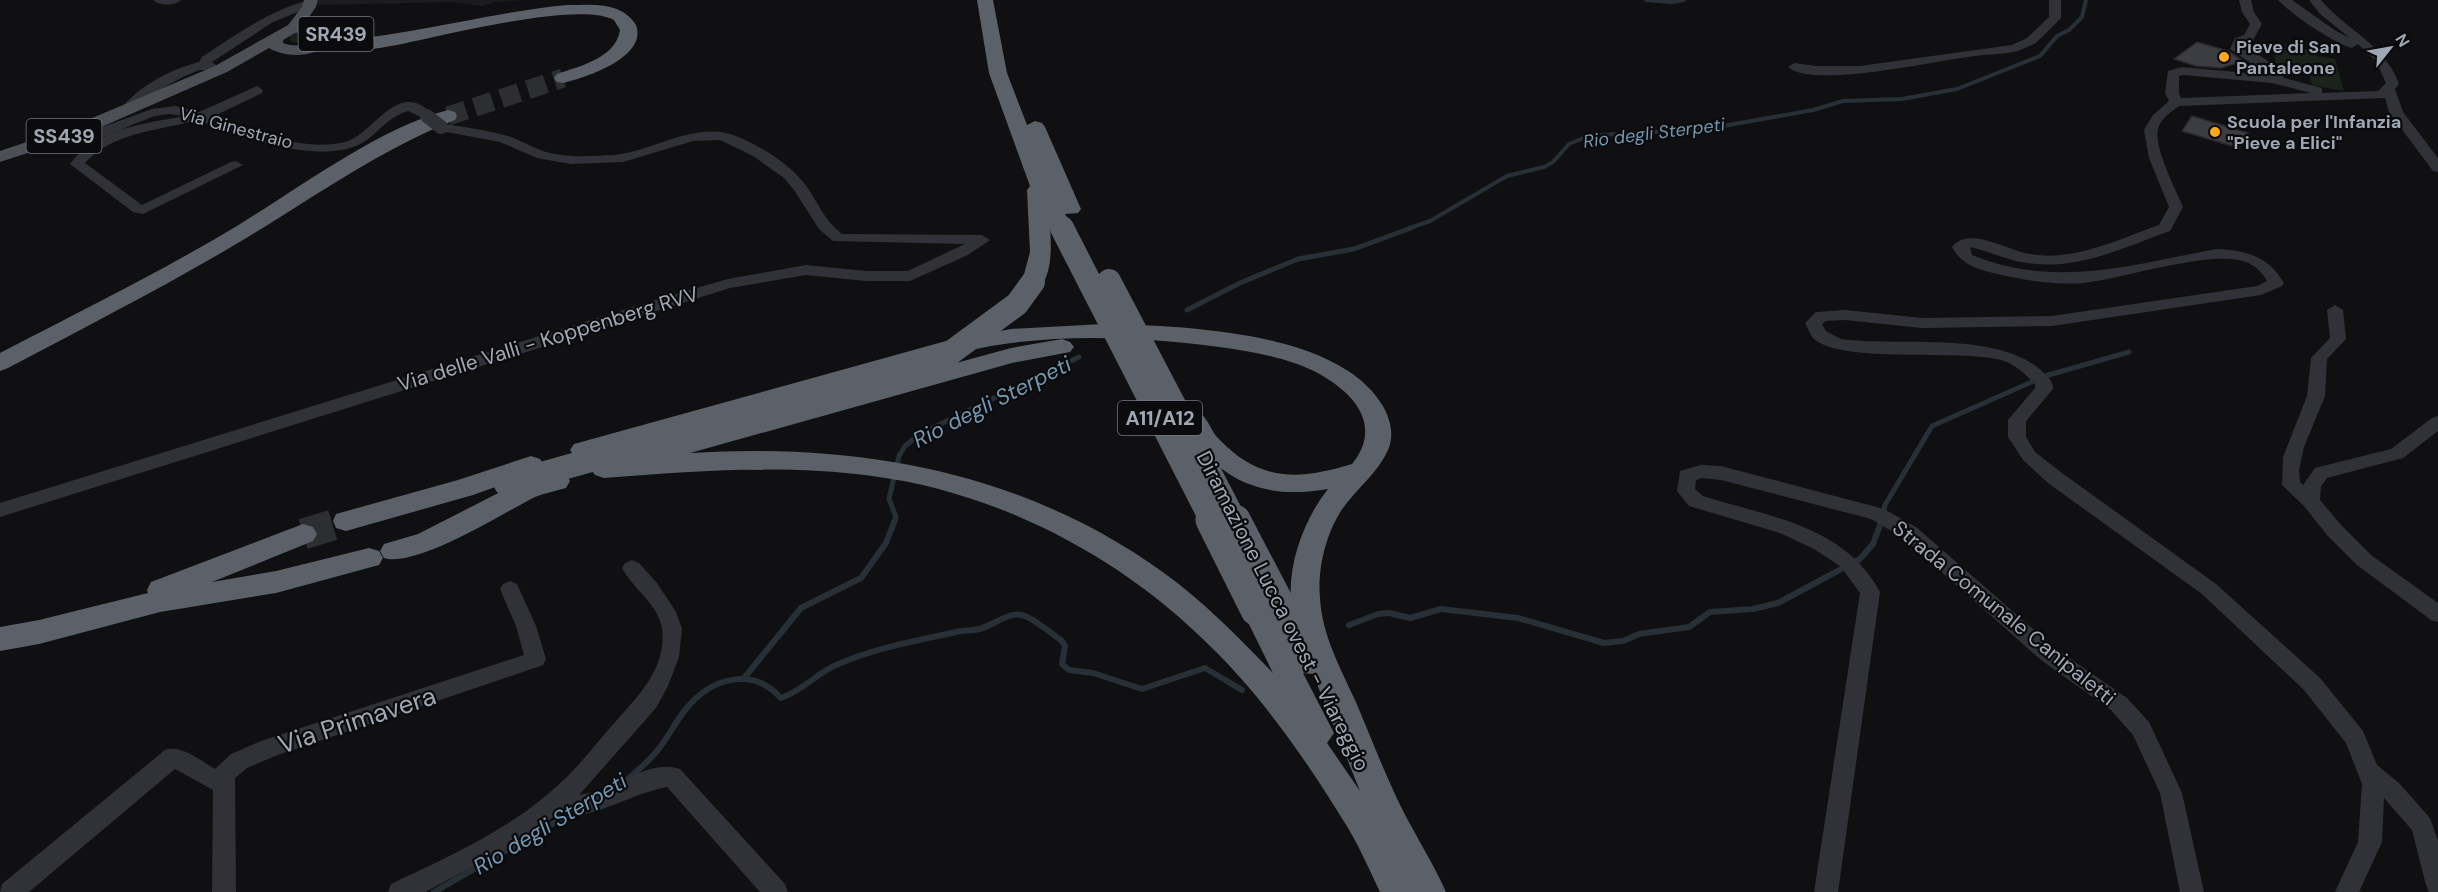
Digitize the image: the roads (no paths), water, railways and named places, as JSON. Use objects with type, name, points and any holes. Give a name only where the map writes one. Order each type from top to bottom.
[{"type":"highway","name":"Diramazione Lucca ovest - Viareggio","points":[[985,0],[998,73],[1141,380],[1267,606],[1372,812],[1429,892]]},
{"type":"highway","name":"Diramazione Lucca ovest - Viareggio","points":[[1000,0],[1014,73],[1032,142],[1036,177],[1070,225],[1161,376],[1267,606]]},
{"type":"highway","points":[[314,46],[383,42],[504,14],[555,5],[597,8],[616,13],[622,18],[629,28],[629,33],[618,52],[596,66],[562,78]]},
{"type":"highway","points":[[332,26],[362,38],[420,34]]},
{"type":"highway","points":[[0,363],[198,258],[376,149],[425,124],[439,120]]},
{"type":"highway","points":[[464,488],[506,484],[889,376],[949,354],[1017,304],[1033,282],[1041,252],[1036,177]]},
{"type":"highway","points":[[346,521],[908,358],[1011,336],[1086,331],[1160,332],[1239,342],[1289,354],[1329,369],[1346,381],[1372,409],[1377,421],[1378,447],[1373,457],[1336,495],[1328,509],[1318,530],[1305,584],[1312,632],[1372,812]]},
{"type":"highway","points":[[0,639],[39,632],[160,601],[276,582],[382,555],[427,541],[529,489],[1011,356],[1080,344],[1193,337]]},
{"type":"highway","points":[[1161,376],[1210,448],[1245,473],[1281,483],[1311,484],[1332,481],[1361,470]]},
{"type":"highway","points":[[604,469],[711,461],[808,460],[916,473],[972,488],[1038,513],[1102,547],[1153,580],[1201,619],[1239,656],[1372,812]]},
{"type":"highway","points":[[88,618],[303,534]]},
{"type":"highway","name":"Diramazione Lucca ovest - Viareggio","points":[[1372,812],[1398,892]]},
{"type":"main road","name":"SR439","points":[[228,66],[314,46],[331,39],[332,26],[310,4]]},
{"type":"main road","points":[[294,27],[310,4]]},
{"type":"main road","name":"SR439","points":[[290,50],[277,46],[275,39],[294,27],[332,26]]},
{"type":"main road","name":"SS439","points":[[0,157],[128,110],[228,66],[275,39]]},
{"type":"street","points":[[159,0],[175,0]]},
{"type":"street","points":[[1794,67],[1846,70],[1884,69],[1968,53],[2012,48],[2028,42],[2055,18],[2055,0]]},
{"type":"street","points":[[2244,0],[2256,24],[2250,38],[2239,41],[2236,49],[2252,55],[2278,77],[2272,79]]},
{"type":"street","points":[[2284,0],[2332,34],[2379,55]]},
{"type":"street","points":[[2314,0],[2322,11],[2379,55],[2391,74],[2393,84],[2390,89],[2381,95],[2176,102],[2159,116],[2151,130],[2153,148],[2176,207],[2165,228],[2091,254],[2065,260],[2028,259],[1994,247],[1967,242],[1960,247],[1966,258],[1991,268],[2022,275],[2060,278],[2083,278],[2216,254],[2238,254],[2256,261],[2270,271],[2276,284],[2261,290],[2052,321],[1922,323],[1845,315],[1822,316],[1814,323],[1820,335],[1837,344],[1860,347],[1970,350],[2007,356],[2025,364],[2039,378],[2043,389],[2017,420],[2017,437],[2029,456],[2055,478],[2209,589],[2312,684],[2355,738],[2373,784],[2370,842],[2347,892]]},
{"type":"street","points":[[204,65],[206,60],[277,15],[291,8],[310,4]]},
{"type":"street","points":[[128,110],[130,104],[194,67],[228,66]]},
{"type":"street","points":[[2176,102],[2172,93],[2173,74],[2182,71],[2272,79],[2334,96]]},
{"type":"street","points":[[2390,89],[2409,114]]},
{"type":"street","points":[[2390,89],[2396,112],[2438,168]]},
{"type":"street","points":[[236,165],[143,210],[138,209],[77,164],[86,151],[100,144],[160,124],[216,111],[257,90]]},
{"type":"street","name":"Via Ginestraio","points":[[34,146],[45,149],[70,143],[143,115],[180,110],[239,130],[313,148],[356,143],[382,118],[398,108],[410,106],[439,120],[507,140],[544,156],[586,159],[623,158],[703,136],[720,136],[733,140],[764,158],[794,180],[828,232],[838,238],[982,240]]},
{"type":"street","name":"Via delle Valli - Koppenberg RVV","points":[[0,510],[728,284],[806,270],[866,276],[910,276],[963,252],[982,240]]},
{"type":"street","points":[[2335,310],[2338,339],[2319,358],[2317,395],[2309,416],[2296,439],[2288,464],[2290,485],[2311,501],[2334,530],[2364,560],[2438,615]]},
{"type":"street","points":[[2311,501],[2312,485],[2321,473],[2397,454],[2438,422]]},
{"type":"street","name":"Strada Comunale Canipaletti","points":[[1826,892],[1870,592],[1850,565],[1802,533],[1696,501],[1686,490],[1687,476],[1701,471],[1721,473],[1885,518],[1909,532],[2048,654],[2119,704],[2141,729],[2171,793],[2192,892]]},
{"type":"street","points":[[400,892],[504,837],[550,806],[580,779],[648,701],[662,675],[671,646],[672,628],[666,612],[632,568]]},
{"type":"street","name":"Via Primavera","points":[[224,785],[224,774],[234,765],[269,748],[536,659],[526,626],[510,589]]},
{"type":"street","points":[[11,892],[173,757],[224,785],[224,892]]},
{"type":"street","points":[[2368,771],[2391,790],[2422,825],[2434,887]]},
{"type":"street","points":[[550,806],[570,807],[595,801],[643,781],[672,776],[776,892]]},
{"type":"waterway","points":[[1646,0],[1672,2],[1684,0]]},
{"type":"waterway","name":"Rio degli Sterpeti","points":[[1407,229],[1430,221],[1507,176],[1544,167],[1553,162],[1569,144],[1581,139],[1601,135],[1706,129],[1813,110],[1843,101],[1902,99],[1957,89],[2040,56],[2057,36],[2069,30],[2082,17],[2086,0]]},
{"type":"waterway","name":"Rio degli Sterpeti","points":[[1187,310],[1240,283],[1298,259],[1354,249],[1411,228]]},
{"type":"waterway","points":[[1882,521],[1885,505],[1932,426],[2045,376],[2129,352]]},
{"type":"waterway","name":"Rio degli Sterpeti","points":[[894,521],[896,517],[889,499],[899,456],[905,446],[920,434],[1079,357]]},
{"type":"waterway","name":"Rio degli Sterpeti","points":[[745,677],[801,608],[861,578],[886,543],[895,520]]},
{"type":"waterway","points":[[1349,625],[1378,614],[1389,613],[1410,618],[1441,609],[1518,618],[1604,643],[1623,641],[1639,634],[1689,627],[1710,612],[1753,609],[1778,603],[1860,559],[1873,544],[1882,520]]},
{"type":"waterway","points":[[627,780],[657,751],[696,698],[719,683],[745,679],[770,688],[781,698],[850,659],[910,642],[979,629],[1005,617],[1016,615],[1031,619],[1061,640],[1065,646],[1062,664],[1069,670],[1093,673],[1142,689],[1205,668],[1242,690]]},
{"type":"waterway","name":"Rio degli Sterpeti","points":[[434,892],[570,814]]},
{"type":"tunnel","points":[[448,116],[563,78]]},
{"type":"tunnel","points":[[303,534],[346,521]]},
{"type":"place","name":"Pieve di San Pantaleone","points":[[2224,57]]},
{"type":"place","name":"Scuola per l'Infanzia \"Pieve a Elici\"","points":[[2215,132]]}]
